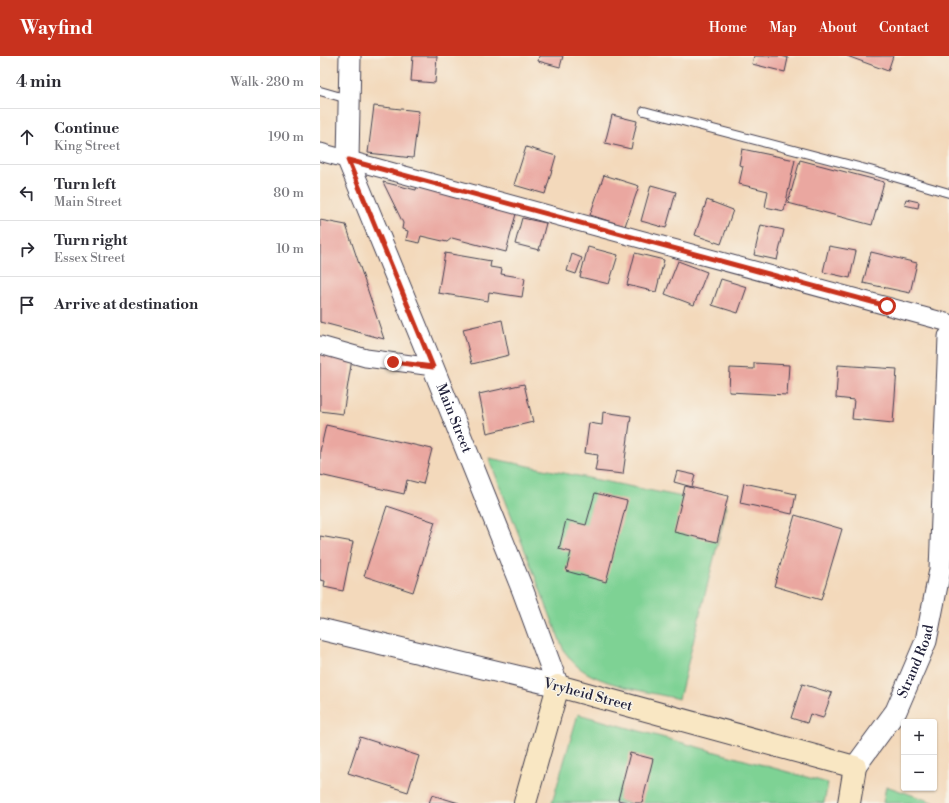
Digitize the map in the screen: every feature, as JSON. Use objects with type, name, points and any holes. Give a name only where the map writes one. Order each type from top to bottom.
[{"type":"main road","name":"Vryheid Street","points":[[558,686],[855,767]]},
{"type":"main road","points":[[526,803],[558,686]]},
{"type":"main road","name":"Strand Road","points":[[848,803],[855,767]]},
{"type":"street","name":"Main Street","points":[[350,56],[348,160],[433,367],[558,686]]},
{"type":"street","points":[[320,152],[949,323]]},
{"type":"street","name":"Strand Road","points":[[855,767],[896,711],[926,641],[940,570],[949,337]]},
{"type":"street","points":[[320,345],[366,358],[433,367]]},
{"type":"street","name":"Vryheid Street","points":[[320,629],[558,686]]},
{"type":"lane","points":[[320,91],[349,99]]},
{"type":"lane","points":[[644,111],[870,170],[949,193]]},
{"type":"green space","points":[[489,458],[727,506],[679,699],[624,687],[597,678],[585,672],[576,665],[564,651]]},
{"type":"green space","points":[[578,714],[828,783],[824,803],[552,803]]},
{"type":"green space","points":[[886,786],[935,803],[883,803]]},
{"type":"building","points":[[413,56],[437,56],[435,83],[411,81]]},
{"type":"building","points":[[539,56],[563,56],[560,67],[538,61]]},
{"type":"building","points":[[754,56],[781,56],[788,58],[785,72],[752,64]]},
{"type":"building","points":[[847,56],[893,56],[888,71]]},
{"type":"building","points":[[374,106],[419,111],[413,158],[368,153]]},
{"type":"building","points":[[612,115],[637,121],[631,149],[605,143]]},
{"type":"building","points":[[526,147],[556,156],[545,194],[514,185]]},
{"type":"building","points":[[742,149],[795,160],[784,211],[765,207],[768,191],[739,184],[743,166],[739,165]]},
{"type":"building","points":[[800,160],[884,182],[872,225],[788,203]]},
{"type":"building","points":[[604,175],[639,186],[625,226],[590,215]]},
{"type":"building","points":[[383,182],[416,190],[417,185],[517,210],[506,252],[452,238],[447,242],[421,236],[419,243],[406,240],[408,231],[402,229],[403,223]]},
{"type":"building","points":[[651,185],[676,192],[666,228],[641,221]]},
{"type":"building","points":[[906,199],[919,202],[918,208],[904,205]]},
{"type":"building","points":[[707,200],[733,210],[721,244],[695,235]]},
{"type":"building","points":[[522,218],[546,223],[539,250],[515,244]]},
{"type":"building","points":[[320,220],[346,225],[384,339],[320,322]]},
{"type":"building","points":[[761,225],[784,230],[777,260],[754,255]]},
{"type":"building","points":[[829,246],[856,251],[850,278],[823,272]]},
{"type":"building","points":[[588,247],[618,255],[609,284],[580,277]]},
{"type":"building","points":[[871,252],[917,263],[910,293],[863,283]]},
{"type":"building","points":[[445,253],[491,261],[490,267],[502,269],[501,274],[525,278],[522,297],[489,292],[488,301],[438,293]]},
{"type":"building","points":[[635,253],[664,260],[656,292],[627,285]]},
{"type":"building","points":[[572,254],[582,258],[576,274],[567,271]]},
{"type":"building","points":[[678,261],[707,272],[694,305],[665,294]]},
{"type":"building","points":[[721,279],[747,287],[738,313],[712,305]]},
{"type":"building","points":[[502,320],[509,355],[472,364],[463,329]]},
{"type":"building","points":[[320,354],[352,359],[343,414],[320,411]]},
{"type":"building","points":[[754,363],[789,365],[787,395],[729,392],[730,368],[754,369]]},
{"type":"building","points":[[838,365],[897,369],[893,423],[852,419],[854,400],[836,398]]},
{"type":"building","points":[[524,384],[533,422],[487,433],[479,394]]},
{"type":"building","points":[[603,412],[631,416],[623,474],[595,471],[598,455],[585,453],[589,423],[602,425]]},
{"type":"building","points":[[326,425],[432,449],[423,484],[407,480],[404,494],[320,475],[320,451]]},
{"type":"building","points":[[677,471],[695,475],[692,487],[674,482]]},
{"type":"building","points":[[744,483],[796,494],[792,514],[740,503]]},
{"type":"building","points":[[685,486],[728,496],[717,542],[674,532]]},
{"type":"building","points":[[595,493],[627,501],[606,582],[566,571],[571,552],[559,549],[566,520],[586,525]]},
{"type":"building","points":[[387,506],[435,522],[413,592],[364,576]]},
{"type":"building","points":[[795,515],[842,529],[821,600],[774,586]]},
{"type":"building","points":[[320,536],[353,542],[343,591],[324,587],[325,581],[320,580]]},
{"type":"building","points":[[802,684],[832,693],[823,718],[810,714],[807,723],[791,718]]},
{"type":"building","points":[[360,737],[419,756],[408,792],[348,773]]},
{"type":"building","points":[[630,753],[653,759],[642,803],[630,803],[618,800]]},
{"type":"building","points":[[432,795],[459,803],[429,803]]},
{"type":"route","points":[[393,362],[433,367],[348,160],[887,306]]}]
